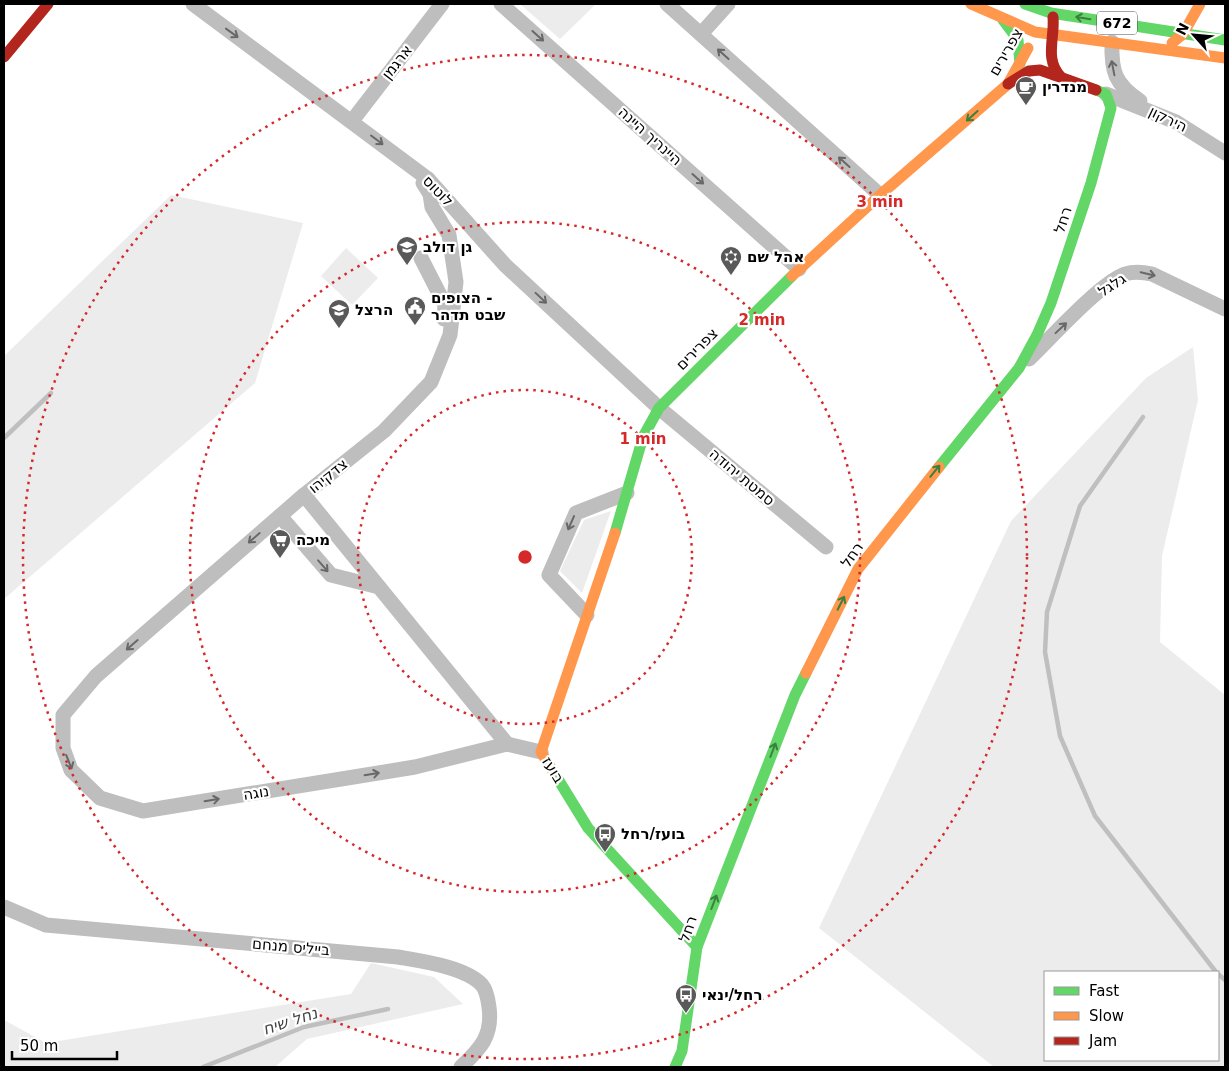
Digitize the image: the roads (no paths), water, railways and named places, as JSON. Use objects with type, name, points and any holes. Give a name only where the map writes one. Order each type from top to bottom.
[{"type":"street","points":[[4,57],[48,4]]},
{"type":"street","name":"לוטוס","points":[[193,4],[428,179],[505,265],[659,408]]},
{"type":"street","name":"ארגמן","points":[[352,121],[442,4]]},
{"type":"street","name":"היינריך היינה","points":[[501,4],[799,269]]},
{"type":"street","points":[[667,4],[880,195]]},
{"type":"street","points":[[701,34],[728,4]]},
{"type":"street","name":"672","points":[[971,4],[1003,20],[1035,32],[1225,58]]},
{"type":"street","name":"672","points":[[1025,4],[1051,13],[1225,40]]},
{"type":"street","points":[[1160,49],[1183,34],[1200,4]]},
{"type":"street","points":[[1051,13],[1054,25],[1050,62],[1053,69],[1062,77]]},
{"type":"street","name":"צפרירים","points":[[541,752],[627,494],[643,436],[659,408],[799,269],[880,195],[923,160],[1008,84],[1035,32],[1051,13]]},
{"type":"street","points":[[1003,20],[1018,37],[1021,49],[1020,64]]},
{"type":"street","points":[[1112,42],[1112,62],[1116,78],[1130,94],[1153,111]]},
{"type":"street","points":[[1008,84],[1034,70],[1044,70],[1106,94]]},
{"type":"street","name":"הירקון","points":[[1106,94],[1153,111],[1194,132],[1225,153]]},
{"type":"street","name":"רחל","points":[[675,1067],[682,1051],[696,947],[795,695],[858,569],[1019,368],[1051,303],[1091,183],[1111,108],[1106,94]]},
{"type":"street","name":"צדקיהו","points":[[63,715],[96,676],[304,495],[384,431],[431,382],[450,335],[456,282],[449,235],[432,207],[430,194],[423,183],[428,179]]},
{"type":"street","points":[[421,258],[445,305],[442,333],[424,390]]},
{"type":"street","points":[[433,281],[448,272]]},
{"type":"street","name":"גלגל","points":[[1019,368],[1106,285],[1126,274],[1142,272],[1152,274],[1225,309]]},
{"type":"street","name":"סמטת יהודה","points":[[659,408],[826,547]]},
{"type":"street","points":[[587,615],[549,575],[576,513],[627,494]]},
{"type":"street","points":[[304,495],[507,744]]},
{"type":"street","points":[[280,516],[331,575],[379,587]]},
{"type":"street","name":"נוגה","points":[[63,715],[63,748],[71,770],[100,798],[143,811],[415,767],[507,744]]},
{"type":"street","name":"בועז","points":[[507,744],[541,752],[588,828],[696,947]]},
{"type":"street","name":"בייליס מנחם","points":[[4,907],[46,925],[398,957],[458,970],[482,985],[487,995],[490,1016],[484,1044],[461,1067]]},
{"type":"waterway","points":[[4,438],[51,393]]},
{"type":"waterway","points":[[1143,417],[1080,506],[1047,612],[1045,652],[1060,736],[1095,816],[1215,971]]},
{"type":"waterway","points":[[1219,975],[1225,980]]},
{"type":"waterway","name":"נחל שיח","points":[[203,1067],[304,1027],[388,1009]]},
{"type":"place","name":"מנדרין","points":[[1026,106]]},
{"type":"place","name":"גן דולב","points":[[407,266]]},
{"type":"place","name":"אהל שם","points":[[731,276]]},
{"type":"place","name":"הצופים - שבט תדהר","points":[[415,326]]},
{"type":"place","name":"הרצל","points":[[339,329]]},
{"type":"place","name":"מיכה","points":[[280,559]]},
{"type":"place","name":"בועז/רחל","points":[[605,853]]},
{"type":"place","name":"רחל/ינאי","points":[[686,1014]]}]
